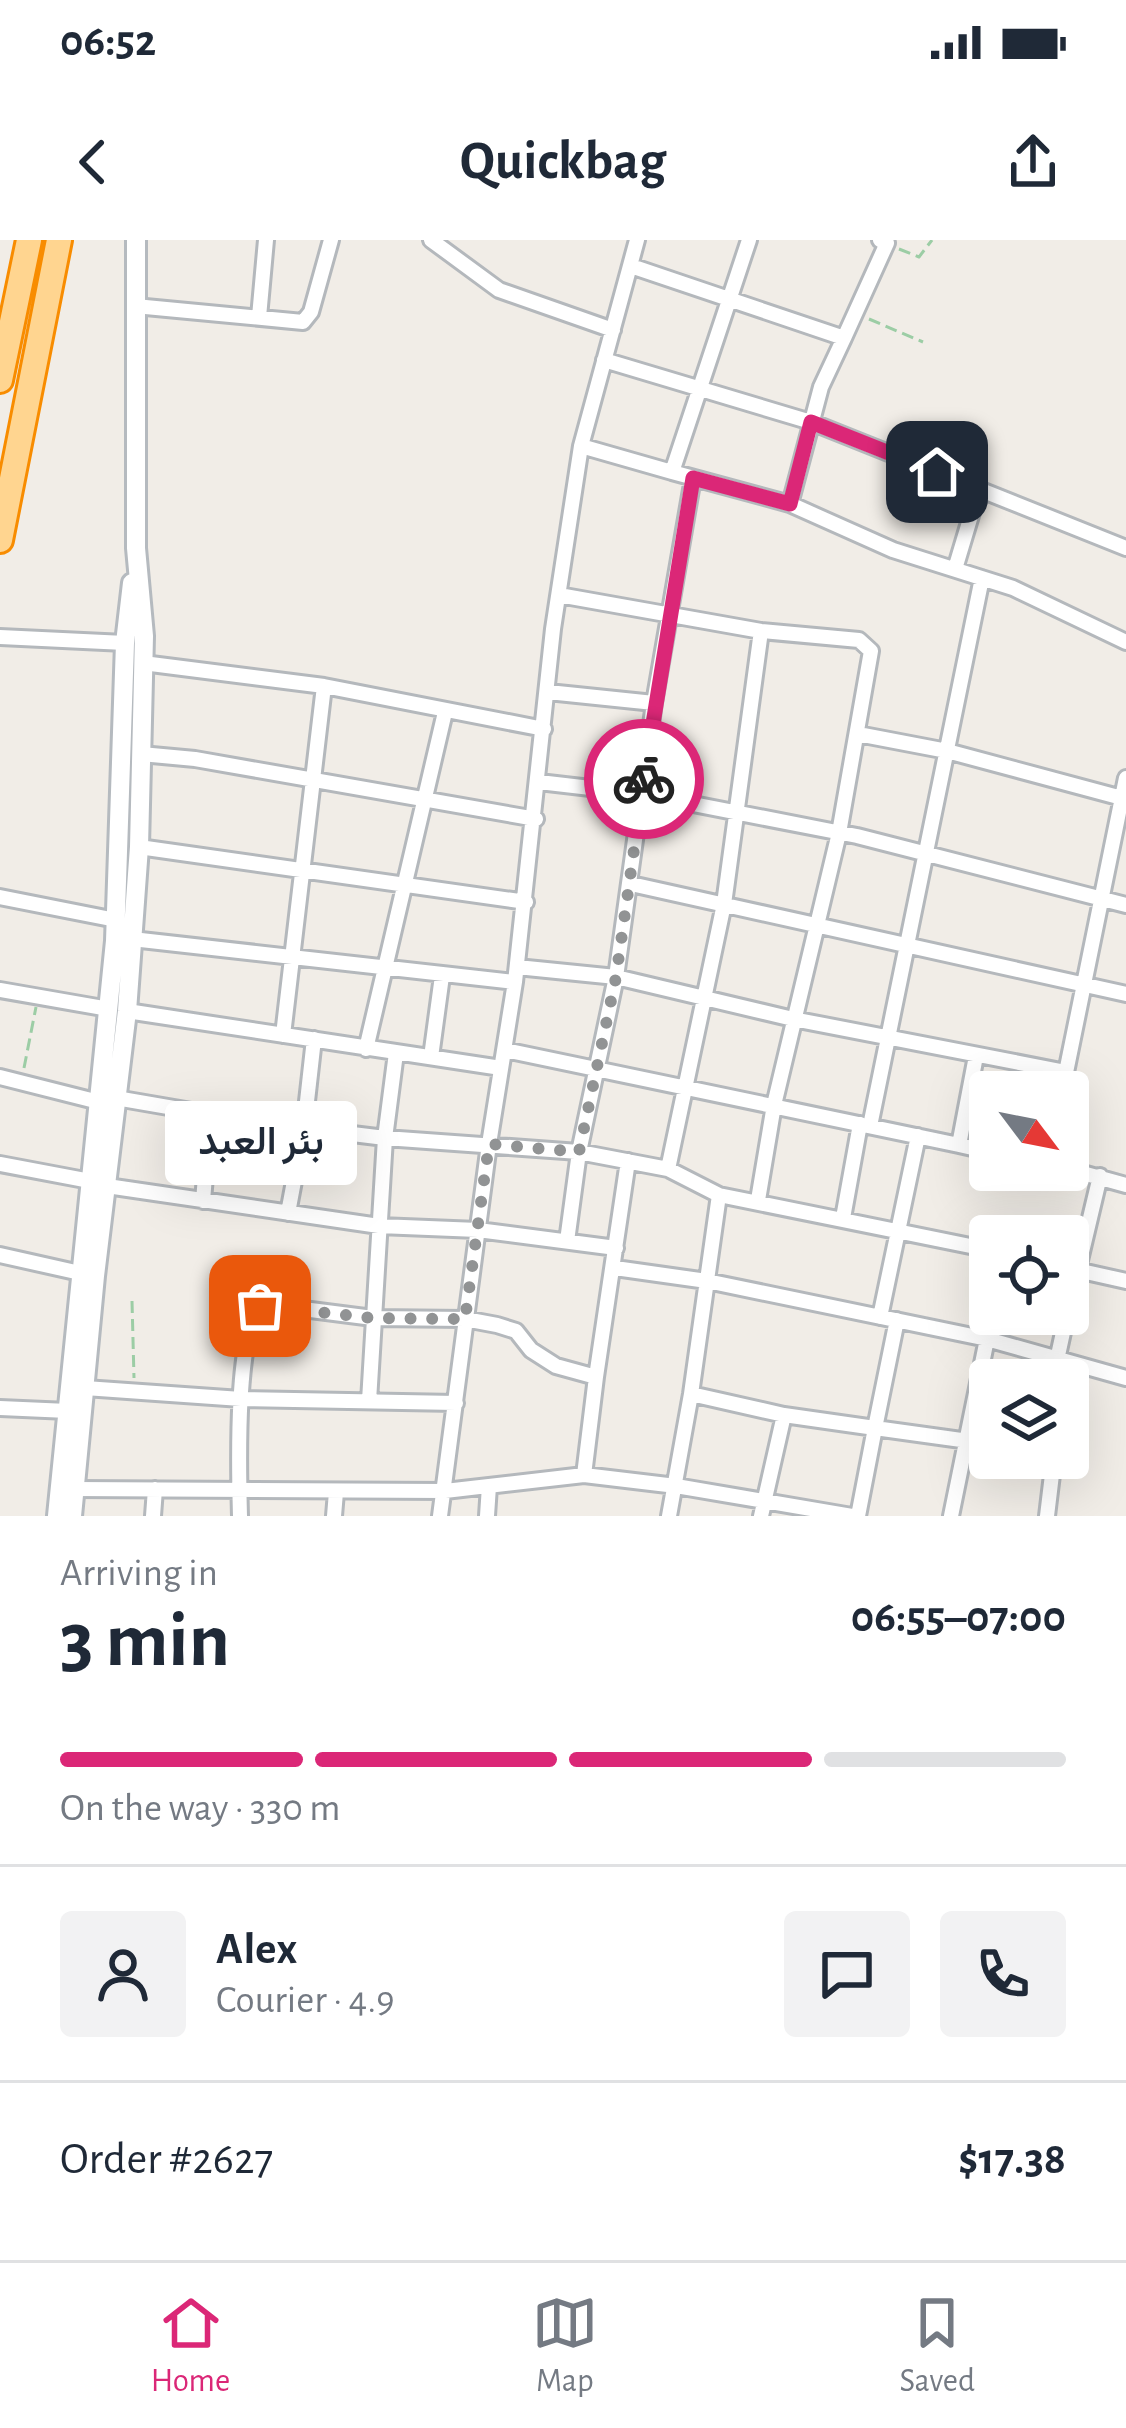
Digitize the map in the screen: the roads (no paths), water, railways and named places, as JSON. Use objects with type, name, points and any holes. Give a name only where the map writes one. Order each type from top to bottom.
[{"type":"highway","points":[[0,380],[29,240]]},
{"type":"highway","points":[[0,540],[59,240]]},
{"type":"main road","points":[[88,1275],[85,1388],[72,1516],[57,1516],[118,1010],[132,939],[139,847],[143,663],[136,548],[136,240]]},
{"type":"main road","points":[[118,1010],[116,920],[125,643],[136,548]]},
{"type":"street","points":[[259,317],[266,240]]},
{"type":"street","points":[[135,306],[295,323],[309,317],[331,240]]},
{"type":"street","points":[[431,240],[499,290],[613,330]]},
{"type":"street","points":[[440,1516],[526,902],[559,596],[581,446],[637,240]]},
{"type":"street","points":[[672,472],[749,240]]},
{"type":"street","points":[[790,504],[826,370],[858,314],[883,241]]},
{"type":"street","points":[[632,266],[844,338]]},
{"type":"street","points":[[604,360],[811,422],[1126,548]]},
{"type":"street","points":[[581,446],[790,504],[893,550],[1013,588],[1126,642]]},
{"type":"street","points":[[567,1241],[579,1152],[616,977],[654,703],[693,478]]},
{"type":"street","points":[[955,569],[979,489]]},
{"type":"street","points":[[843,1218],[890,1037],[982,578]]},
{"type":"street","points":[[559,596],[761,632],[865,642],[873,657],[838,833],[774,1105],[758,1200]]},
{"type":"street","points":[[668,1169],[724,904],[761,632]]},
{"type":"street","points":[[0,637],[125,643]]},
{"type":"street","points":[[143,663],[324,686],[544,729]]},
{"type":"street","points":[[284,1035],[324,686]]},
{"type":"street","points":[[548,692],[654,703]]},
{"type":"street","points":[[366,1048],[446,712]]},
{"type":"street","points":[[858,734],[947,751],[1122,798]]},
{"type":"street","points":[[141,754],[536,819]]},
{"type":"street","points":[[1066,1071],[1126,778]]},
{"type":"street","points":[[539,782],[642,794],[838,833],[1126,905]]},
{"type":"street","points":[[139,847],[526,902]]},
{"type":"street","points":[[631,884],[1126,994]]},
{"type":"street","points":[[0,897],[116,920]]},
{"type":"street","points":[[132,939],[442,976],[616,977],[793,1019],[1060,1071]]},
{"type":"street","points":[[431,1057],[442,976]]},
{"type":"street","points":[[0,990],[501,1068]]},
{"type":"street","points":[[288,1214],[314,1039]]},
{"type":"street","points":[[505,1050],[969,1147]]},
{"type":"street","points":[[369,1401],[385,1138],[396,1053]]},
{"type":"street","points":[[958,1145],[976,1056]]},
{"type":"street","points":[[0,1077],[108,1100],[304,1128],[579,1152],[668,1169],[719,1195],[969,1245]]},
{"type":"street","points":[[203,1201],[210,1114]]},
{"type":"street","points":[[880,1317],[918,1136]]},
{"type":"street","points":[[584,1475],[628,1161]]},
{"type":"street","points":[[0,1164],[288,1214],[380,1226],[478,1230],[616,1248]]},
{"type":"street","points":[[1089,1174],[1126,1185]]},
{"type":"street","points":[[1089,1215],[1100,1176]]},
{"type":"street","points":[[669,1516],[692,1394],[719,1195]]},
{"type":"street","points":[[0,1255],[88,1275]]},
{"type":"street","points":[[615,1268],[706,1281],[987,1339],[1055,1359]]},
{"type":"street","points":[[1089,1273],[1126,1281]]},
{"type":"street","points":[[240,1516],[242,1399],[250,1333],[260,1306],[373,1318],[465,1319],[508,1328],[544,1360],[596,1377]]},
{"type":"street","points":[[74,1489],[445,1491],[584,1475],[676,1486],[763,1509],[855,1516],[898,1321]]},
{"type":"street","points":[[951,1516],[987,1339]]},
{"type":"street","points":[[1089,1368],[1126,1378]]},
{"type":"street","points":[[85,1388],[242,1399],[456,1403]]},
{"type":"street","points":[[692,1394],[784,1414],[968,1440]]},
{"type":"street","points":[[0,1408],[68,1411]]},
{"type":"street","points":[[763,1509],[784,1414]]},
{"type":"street","points":[[1047,1516],[1051,1479]]},
{"type":"street","points":[[487,1516],[489,1486]]},
{"type":"street","points":[[153,1516],[155,1489]]},
{"type":"street","points":[[334,1516],[336,1492]]},
{"type":"place","name":"بئر العبد","points":[[260,1306]]}]
